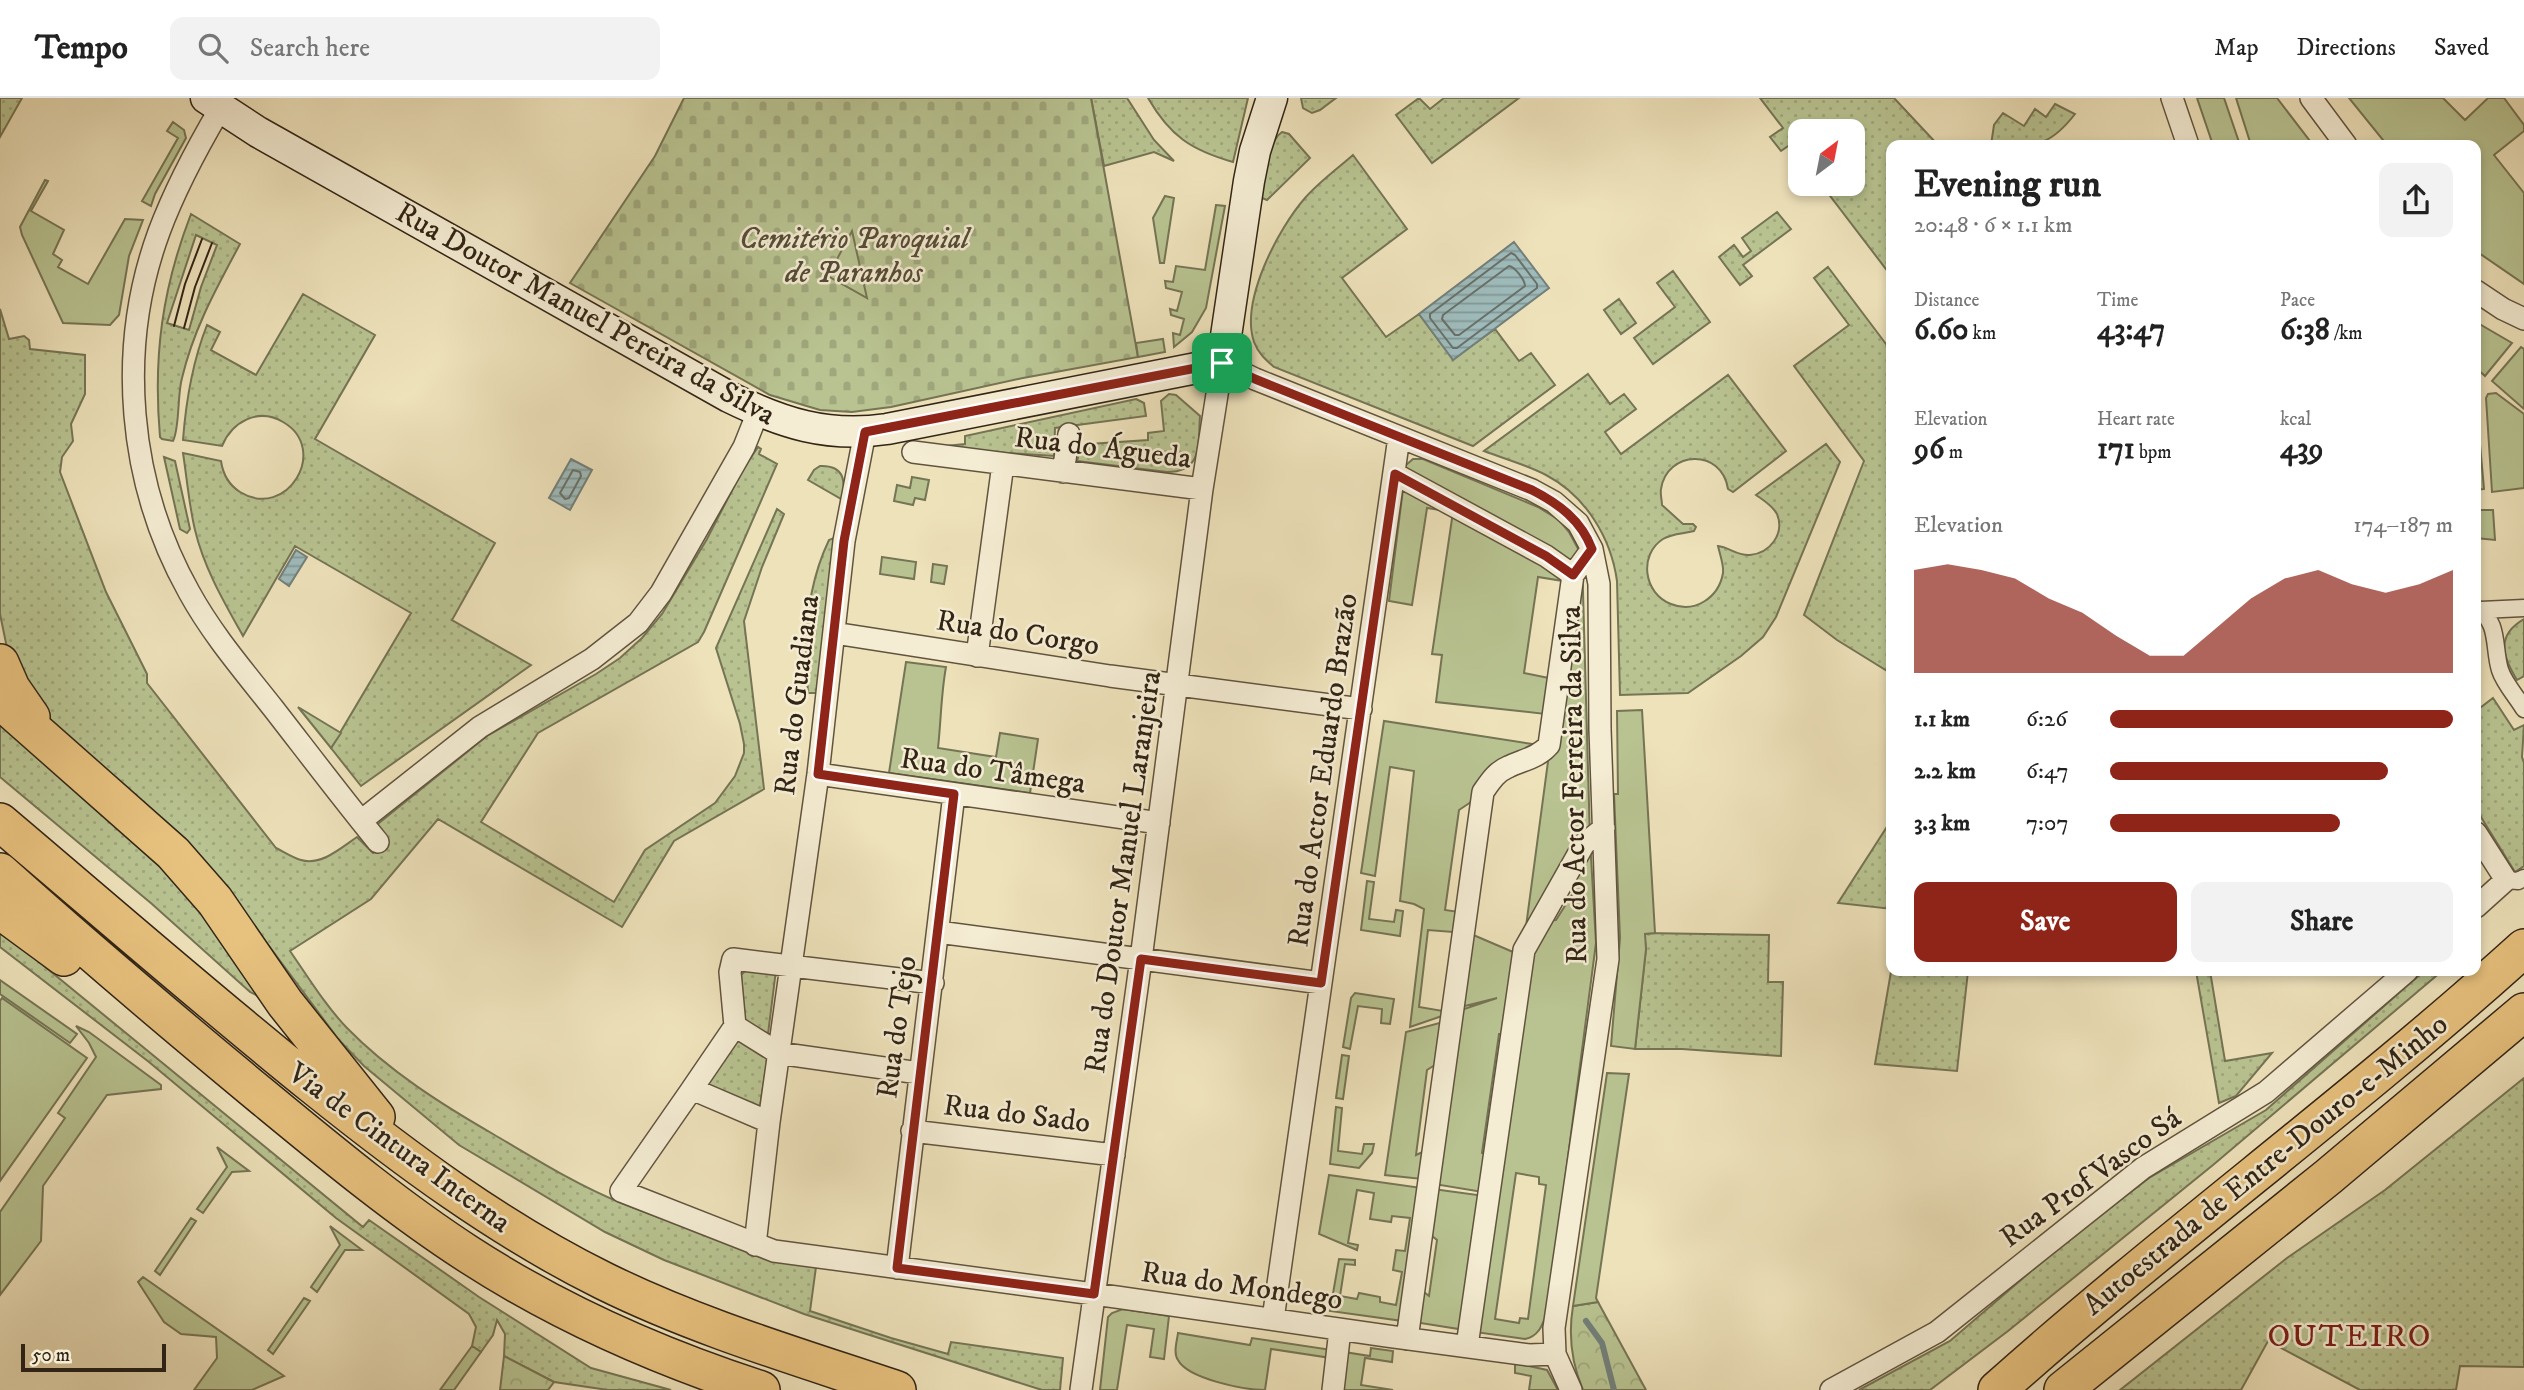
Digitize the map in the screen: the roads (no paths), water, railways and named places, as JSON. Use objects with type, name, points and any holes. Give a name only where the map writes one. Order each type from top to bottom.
[{"type":"highway","points":[[0,663],[11,688],[46,738]]},
{"type":"highway","points":[[0,700],[173,853],[206,891],[245,942],[285,1003],[410,1162]]},
{"type":"highway","name":"Via de Cintura Interna","points":[[0,821],[249,1034],[410,1162],[522,1237],[660,1308],[897,1390]]},
{"type":"highway","name":"Via de Cintura Interna","points":[[0,872],[212,1055],[395,1203],[469,1255],[531,1291],[625,1338],[706,1372],[761,1390]]},
{"type":"highway","points":[[0,897],[40,929],[137,993]]},
{"type":"highway","points":[[0,910],[35,937],[212,1055]]},
{"type":"highway","name":"Autoestrada de Entre-Douro-e-Minho","points":[[2070,1324],[2408,1047],[2524,948]]},
{"type":"highway","name":"Autoestrada de Entre-Douro-e-Minho","points":[[2118,1347],[2524,1012]]},
{"type":"highway","points":[[1978,1390],[2070,1324]]},
{"type":"highway","points":[[1997,1390],[2070,1324]]},
{"type":"highway","points":[[2063,1390],[2118,1347]]},
{"type":"highway","points":[[2074,1390],[2118,1347]]},
{"type":"main road","points":[[1222,363],[1249,181],[1255,151],[1272,98]]},
{"type":"main road","name":"Rua Doutor Manuel Pereira da Silva","points":[[213,103],[277,143],[758,412],[807,428],[865,432],[1222,363]]},
{"type":"street","points":[[2172,98],[2186,140]]},
{"type":"street","points":[[2311,98],[2342,140]]},
{"type":"street","points":[[213,103],[159,233],[148,267],[139,313],[134,366],[135,416],[141,461],[163,537],[178,572],[201,612],[230,655],[378,842]]},
{"type":"street","points":[[2481,294],[2524,319]]},
{"type":"street","name":"Rua do Actor Ferreira da Silva","points":[[1222,363],[1548,499],[1578,523],[1592,549],[1599,584],[1607,974],[1554,1328],[1555,1354]]},
{"type":"street","name":"Rua do Doutor Manuel Laranjeira","points":[[1082,1381],[1178,684],[1202,489],[1222,363]]},
{"type":"street","points":[[361,821],[480,727],[592,659],[638,622],[661,593],[745,445],[758,412]]},
{"type":"street","name":"Rua do Guadiana","points":[[755,1245],[778,1053],[818,774],[844,541],[865,432]]},
{"type":"street","points":[[1063,472],[1069,434]]},
{"type":"street","name":"Rua do Actor Eduardo Brazão","points":[[1273,1319],[1399,437]]},
{"type":"street","name":"Rua do Águeda","points":[[912,452],[1202,489]]},
{"type":"street","points":[[977,656],[1003,464]]},
{"type":"street","points":[[1395,474],[1546,556],[1573,575]]},
{"type":"street","points":[[1407,1339],[1483,792],[1495,775],[1506,767],[1537,756],[1549,745],[1573,575],[1592,549]]},
{"type":"street","points":[[2481,609],[2524,608]]},
{"type":"street","points":[[2481,612],[2494,629],[2500,670],[2524,709]]},
{"type":"street","name":"Rua do Corgo","points":[[834,633],[977,656],[1361,709]]},
{"type":"street","name":"Rua do Tâmega","points":[[818,774],[1159,823]]},
{"type":"street","name":"Rua do Tejo","points":[[897,1268],[954,794]]},
{"type":"street","points":[[1467,1346],[1524,950],[1584,844],[1604,828]]},
{"type":"street","points":[[2481,839],[2515,879],[2481,903]]},
{"type":"street","points":[[938,932],[1321,983]]},
{"type":"street","points":[[769,1122],[692,1090],[735,1026],[730,972],[733,959],[933,983]]},
{"type":"street","name":"Rua Prof Vasco Sá","points":[[1831,1390],[1937,1332],[2143,1168],[2266,1092],[2401,976]]},
{"type":"street","points":[[735,1026],[778,1053],[919,1073]]},
{"type":"street","name":"Rua do Mondego","points":[[692,1090],[621,1191],[774,1251],[1407,1339],[1530,1355],[1555,1354]]},
{"type":"street","name":"Rua do Sado","points":[[912,1130],[1114,1155]]},
{"type":"street","points":[[1333,1390],[1340,1330]]},
{"type":"street","points":[[1555,1354],[1571,1390]]},
{"type":"water","points":[[1514,242],[1549,288],[1453,360],[1419,314]]},
{"type":"water","points":[[571,459],[592,470],[570,510],[549,498]]},
{"type":"water","points":[[296,550],[307,557],[289,586],[279,579]]},
{"type":"waterway","points":[[1586,1321],[1602,1343],[1614,1390]]},
{"type":"tram line","points":[[174,326],[185,284],[202,239]]},
{"type":"tram line","points":[[184,328],[195,287],[212,243]]},
{"type":"district","name":"OUTEIRO","points":[[2350,1335]]},
{"type":"park label","name":"Cemitério Paroquial de Paranhos","points":[[854,255]]}]
